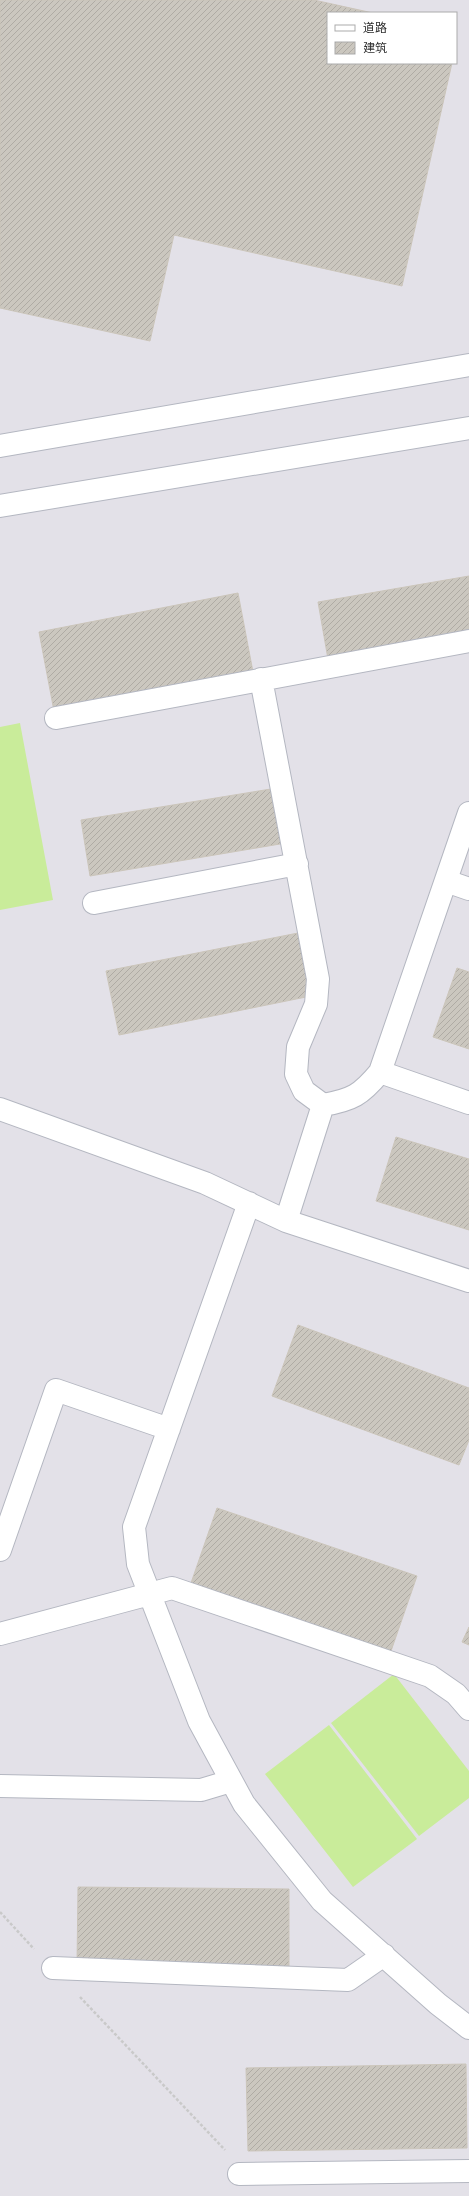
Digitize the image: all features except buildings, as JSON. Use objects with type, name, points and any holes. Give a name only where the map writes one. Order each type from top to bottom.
[{"type":"street","points":[[0,446],[469,366]]},
{"type":"street","points":[[0,506],[469,428]]},
{"type":"street","points":[[56,718],[469,641]]},
{"type":"street","points":[[261,680],[318,979],[316,1004],[298,1047],[296,1074],[304,1091],[322,1105],[342,1101],[364,1091],[380,1072],[469,813]]},
{"type":"street","points":[[94,903],[297,864]]},
{"type":"street","points":[[446,880],[469,889]]},
{"type":"street","points":[[380,1072],[469,1103]]},
{"type":"street","points":[[286,1221],[322,1105]]},
{"type":"street","points":[[0,1109],[205,1183],[286,1221],[469,1281]]},
{"type":"street","points":[[249,1203],[134,1527],[138,1564],[199,1721],[244,1804],[322,1901],[438,2004],[469,2028]]},
{"type":"street","points":[[0,1550],[56,1390],[169,1429]]},
{"type":"street","points":[[0,1634],[172,1588],[430,1676],[456,1694],[469,1709]]},
{"type":"street","points":[[0,1786],[202,1790],[231,1781]]},
{"type":"street","points":[[53,1968],[348,1980],[384,1955]]},
{"type":"street","points":[[239,2174],[469,2171]]},
{"type":"path","points":[[0,1912],[226,2151]]},
{"type":"shaded area","points":[[0,0],[469,0],[469,2196],[0,2196]]},
{"type":"green space","points":[[20,723],[53,900],[0,910],[0,727]]},
{"type":"green space","points":[[394,1674],[469,1771],[469,1798],[419,1836],[331,1723]]},
{"type":"green space","points":[[329,1725],[417,1839],[353,1887],[265,1774]]}]
